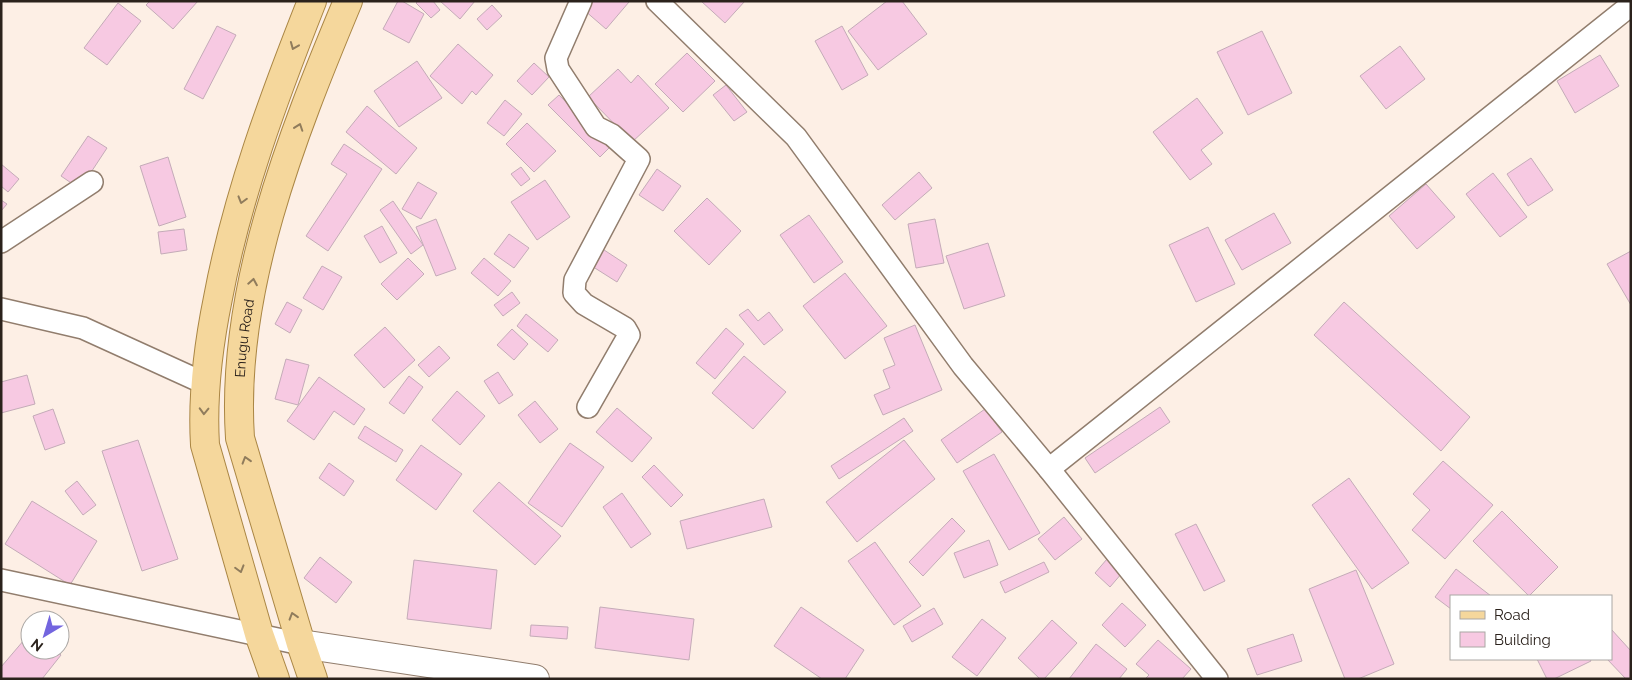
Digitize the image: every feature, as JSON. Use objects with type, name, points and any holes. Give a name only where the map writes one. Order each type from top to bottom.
[{"type":"main road","points":[[275,679],[259,634],[205,445],[203,415],[209,342],[226,253],[252,167],[287,63],[312,1]]},
{"type":"main road","name":"Enugu Road","points":[[313,679],[240,438],[238,412],[242,351],[257,262],[280,179],[318,73],[348,1]]},
{"type":"street","points":[[580,1],[556,58],[558,70],[596,127],[612,135],[639,159],[575,280],[574,293],[584,304],[625,328],[629,335],[588,407]]},
{"type":"street","points":[[657,1],[796,137],[963,366],[1049,469],[1217,679]]},
{"type":"street","points":[[1049,469],[1631,5]]},
{"type":"street","points":[[1,242],[92,182]]},
{"type":"street","points":[[1,309],[84,328],[206,384]]},
{"type":"street","points":[[1,580],[301,644],[536,679]]},
{"type":"building","points":[[150,1],[198,1],[173,29],[146,5]]},
{"type":"building","points":[[398,1],[402,1],[424,14],[409,43],[383,29]]},
{"type":"building","points":[[418,1],[433,1],[440,10],[431,18],[416,3]]},
{"type":"building","points":[[440,1],[475,1],[460,19]]},
{"type":"building","points":[[592,1],[629,2],[606,29],[584,10]]},
{"type":"building","points":[[701,1],[745,1],[725,23]]},
{"type":"building","points":[[887,1],[902,1],[927,34],[878,70],[848,31]]},
{"type":"building","points":[[118,3],[141,21],[107,65],[84,48]]},
{"type":"building","points":[[492,5],[502,16],[487,30],[477,19]]},
{"type":"building","points":[[217,26],[236,35],[203,99],[184,89]]},
{"type":"building","points":[[842,26],[868,75],[842,90],[815,41]]},
{"type":"building","points":[[1262,31],[1292,93],[1248,115],[1217,52]]},
{"type":"building","points":[[458,44],[493,75],[476,95],[472,91],[462,104],[430,76]]},
{"type":"building","points":[[1400,46],[1425,79],[1386,109],[1360,76]]},
{"type":"building","points":[[687,53],[715,81],[683,112],[655,84]]},
{"type":"building","points":[[1600,55],[1619,86],[1575,113],[1557,81]]},
{"type":"building","points":[[417,61],[442,98],[399,127],[374,91]]},
{"type":"building","points":[[534,63],[549,77],[532,95],[517,81]]},
{"type":"building","points":[[618,69],[631,83],[638,75],[669,108],[632,142],[588,97]]},
{"type":"building","points":[[726,85],[747,112],[734,121],[713,95]]},
{"type":"building","points":[[559,95],[610,147],[600,157],[548,105]]},
{"type":"building","points":[[1197,98],[1223,133],[1201,150],[1212,164],[1190,180],[1153,132]]},
{"type":"building","points":[[505,100],[522,114],[504,136],[487,123]]},
{"type":"building","points":[[367,106],[417,148],[396,174],[346,132]]},
{"type":"building","points":[[527,123],[556,151],[534,172],[506,144]]},
{"type":"building","points":[[88,136],[107,148],[80,189],[61,176]]},
{"type":"building","points":[[344,144],[382,169],[328,251],[306,236],[347,174],[331,164]]},
{"type":"building","points":[[168,157],[186,217],[159,226],[140,166]]},
{"type":"building","points":[[1531,158],[1553,190],[1528,206],[1507,174]]},
{"type":"building","points":[[1,164],[19,179],[8,192],[1,186]]},
{"type":"building","points":[[521,167],[530,179],[521,186],[511,174]]},
{"type":"building","points":[[657,169],[681,186],[663,211],[639,195]]},
{"type":"building","points":[[919,172],[932,188],[895,220],[882,205]]},
{"type":"building","points":[[1493,173],[1527,217],[1500,237],[1466,194]]},
{"type":"building","points":[[545,180],[570,217],[537,240],[511,202]]},
{"type":"building","points":[[418,182],[437,193],[421,219],[402,209]]},
{"type":"building","points":[[1426,184],[1455,217],[1417,249],[1389,216]]},
{"type":"building","points":[[707,198],[741,231],[709,265],[674,231]]},
{"type":"building","points":[[1,200],[7,204],[1,211]]},
{"type":"building","points":[[393,201],[423,245],[411,254],[380,210]]},
{"type":"building","points":[[1274,213],[1291,243],[1242,270],[1225,240]]},
{"type":"building","points":[[809,215],[843,262],[814,283],[780,235]]},
{"type":"building","points":[[436,219],[456,269],[436,276],[416,227]]},
{"type":"building","points":[[935,219],[944,263],[916,268],[908,224]]},
{"type":"building","points":[[382,226],[397,253],[380,263],[364,236]]},
{"type":"building","points":[[1208,227],[1235,284],[1196,302],[1169,245]]},
{"type":"building","points":[[184,229],[187,250],[161,254],[158,232]]},
{"type":"building","points":[[509,234],[529,248],[514,268],[494,254]]},
{"type":"building","points":[[988,243],[1005,296],[964,309],[946,256]]},
{"type":"building","points":[[598,246],[627,265],[617,282],[587,263]]},
{"type":"building","points":[[1631,251],[1631,305],[1607,264]]},
{"type":"building","points":[[408,258],[424,274],[397,300],[381,284]]},
{"type":"building","points":[[484,258],[511,281],[498,296],[471,273]]},
{"type":"building","points":[[322,266],[342,277],[323,310],[303,298]]},
{"type":"building","points":[[845,273],[887,326],[845,359],[803,306]]},
{"type":"building","points":[[512,292],[520,303],[503,316],[494,305]]},
{"type":"building","points":[[287,302],[302,310],[290,333],[275,324]]},
{"type":"building","points":[[1344,302],[1470,417],[1441,451],[1314,335]]},
{"type":"building","points":[[748,309],[758,321],[769,312],[783,330],[764,345],[739,315]]},
{"type":"building","points":[[526,314],[558,340],[548,352],[517,326]]},
{"type":"building","points":[[915,325],[942,390],[883,415],[874,395],[890,388],[883,370],[895,365],[884,338]]},
{"type":"building","points":[[385,327],[415,360],[384,388],[354,355]]},
{"type":"building","points":[[726,328],[744,344],[715,379],[696,363]]},
{"type":"building","points":[[512,329],[528,344],[514,360],[497,345]]},
{"type":"building","points":[[439,346],[450,358],[429,377],[418,365]]},
{"type":"building","points":[[744,356],[786,392],[753,429],[712,393]]},
{"type":"building","points":[[286,359],[309,365],[298,405],[275,399]]},
{"type":"building","points":[[498,372],[513,395],[499,404],[484,381]]},
{"type":"building","points":[[27,375],[35,404],[1,413],[1,382]]},
{"type":"building","points":[[409,376],[423,387],[404,414],[389,403]]},
{"type":"building","points":[[319,377],[365,409],[354,425],[334,411],[314,440],[287,421]]},
{"type":"building","points":[[457,391],[485,416],[460,445],[432,420]]},
{"type":"building","points":[[535,401],[558,429],[540,443],[518,415]]},
{"type":"building","points":[[1160,407],[1170,422],[1095,473],[1085,458]]},
{"type":"building","points":[[617,408],[652,438],[632,462],[596,432]]},
{"type":"building","points":[[53,409],[65,443],[45,450],[33,416]]},
{"type":"building","points":[[985,409],[1002,432],[957,463],[941,440]]},
{"type":"building","points":[[904,418],[913,431],[839,479],[831,466]]},
{"type":"building","points":[[365,426],[403,450],[396,462],[358,438]]},
{"type":"building","points":[[138,440],[178,559],[142,571],[102,451]]},
{"type":"building","points":[[904,440],[935,479],[857,542],[826,502]]},
{"type":"building","points":[[570,443],[604,467],[562,527],[528,503]]},
{"type":"building","points":[[421,445],[462,474],[436,510],[396,480]]},
{"type":"building","points":[[994,454],[1040,533],[1009,550],[963,471]]},
{"type":"building","points":[[1443,461],[1493,505],[1445,559],[1412,530],[1430,510],[1413,494]]},
{"type":"building","points":[[329,463],[354,481],[344,496],[319,478]]},
{"type":"building","points":[[654,465],[683,495],[671,507],[642,477]]},
{"type":"building","points":[[1349,478],[1409,563],[1372,589],[1312,505]]},
{"type":"building","points":[[77,481],[96,505],[83,515],[65,491]]},
{"type":"building","points":[[499,482],[561,536],[535,565],[473,511]]},
{"type":"building","points":[[622,493],[651,534],[631,548],[603,507]]},
{"type":"building","points":[[764,499],[772,527],[687,549],[680,521]]},
{"type":"building","points":[[32,501],[97,541],[70,585],[5,544]]},
{"type":"building","points":[[1502,511],[1558,567],[1528,595],[1473,541]]},
{"type":"building","points":[[1064,517],[1082,539],[1055,560],[1038,539]]},
{"type":"building","points":[[952,518],[965,531],[923,576],[909,562]]},
{"type":"building","points":[[1196,524],[1225,581],[1204,591],[1175,534]]},
{"type":"building","points":[[989,540],[998,565],[964,578],[954,553]]},
{"type":"building","points":[[875,542],[921,606],[894,625],[848,561]]},
{"type":"building","points":[[320,557],[352,582],[336,603],[304,578]]},
{"type":"building","points":[[1107,559],[1122,573],[1110,587],[1095,573]]},
{"type":"building","points":[[414,560],[497,570],[491,629],[407,619]]},
{"type":"building","points":[[1044,562],[1049,572],[1005,593],[1000,582]]},
{"type":"building","points":[[1456,569],[1490,595],[1450,595],[1450,608],[1435,597]]},
{"type":"building","points":[[1356,570],[1394,664],[1358,679],[1345,679],[1309,589]]},
{"type":"building","points":[[1122,603],[1146,625],[1125,647],[1102,625]]},
{"type":"building","points":[[600,607],[694,619],[689,660],[595,648]]},
{"type":"building","points":[[801,607],[864,650],[845,679],[822,679],[774,646]]},
{"type":"building","points":[[934,608],[943,624],[912,642],[903,626]]},
{"type":"building","points":[[982,619],[1006,638],[977,676],[952,657]]},
{"type":"building","points":[[1052,620],[1077,643],[1044,679],[1040,679],[1018,658]]},
{"type":"building","points":[[531,625],[568,627],[567,639],[530,636]]},
{"type":"building","points":[[1612,630],[1631,651],[1630,679],[1626,679],[1608,660],[1612,660]]},
{"type":"building","points":[[1293,634],[1302,661],[1257,675],[1247,649]]},
{"type":"building","points":[[1158,640],[1191,669],[1182,679],[1145,679],[1149,675],[1136,664]]},
{"type":"building","points":[[1096,644],[1127,669],[1119,679],[1069,679]]},
{"type":"building","points":[[20,645],[20,660],[57,660],[42,679],[1,679],[1,667]]},
{"type":"building","points":[[1538,660],[1591,661],[1554,679],[1547,679]]}]
